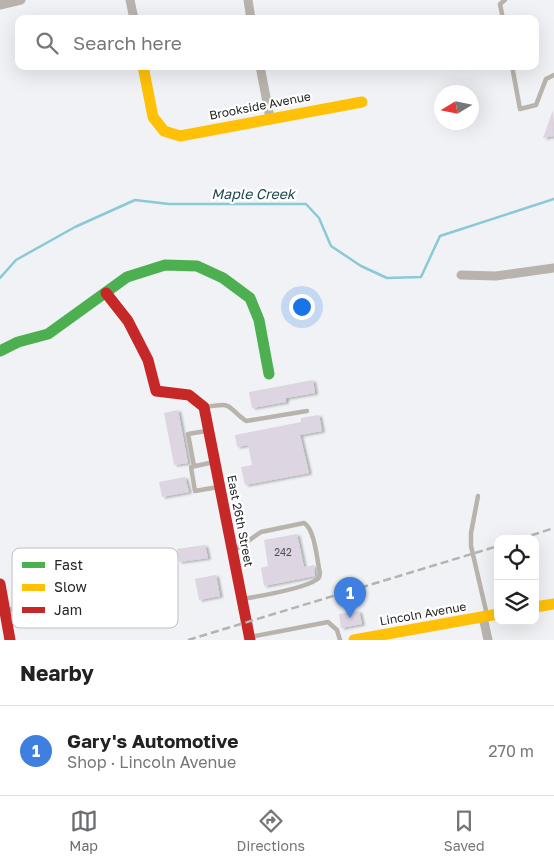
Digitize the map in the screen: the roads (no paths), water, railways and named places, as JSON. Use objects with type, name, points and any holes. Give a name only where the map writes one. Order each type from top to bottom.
[{"type":"street","points":[[0,5],[21,0]]},
{"type":"street","points":[[130,0],[133,15]]},
{"type":"street","points":[[248,0],[250,15]]},
{"type":"street","name":"Brookside Avenue","points":[[144,70],[153,117],[164,132],[180,136],[362,102]]},
{"type":"street","points":[[261,70],[270,118]]},
{"type":"street","points":[[0,351],[18,342],[48,334],[127,277],[165,265],[197,266],[223,278],[250,298],[259,320],[269,374]]},
{"type":"street","points":[[461,276],[496,276],[554,268]]},
{"type":"street","points":[[106,293],[128,322],[148,360],[156,390],[189,395],[204,407]]},
{"type":"street","name":"East 26th Street","points":[[204,407],[249,638]]},
{"type":"street","points":[[0,584],[10,640]]},
{"type":"street","points":[[539,606],[554,604]]},
{"type":"street","points":[[488,640],[489,616]]},
{"type":"street","name":"Lincoln Avenue","points":[[354,640],[369,639],[489,616]]},
{"type":"lane","points":[[502,15],[500,4],[505,0]]},
{"type":"lane","points":[[513,70],[520,109],[536,105],[546,79],[554,75]]},
{"type":"lane","points":[[204,407],[224,404],[232,408],[246,421],[307,410]]},
{"type":"lane","points":[[194,466],[188,434],[209,430]]},
{"type":"lane","points":[[215,462],[190,467],[195,491],[220,486]]},
{"type":"lane","points":[[478,496],[471,533],[471,546],[489,616]]},
{"type":"lane","points":[[232,552],[261,532],[304,523],[308,525],[312,534],[319,577],[316,581],[242,600]]},
{"type":"lane","points":[[5,611],[12,610]]},
{"type":"lane","points":[[249,638],[328,622],[337,630],[340,640]]},
{"type":"waterway","name":"Maple Creek","points":[[0,278],[16,260],[75,227],[135,200],[169,204],[306,204],[319,218],[331,246],[361,266],[387,278],[421,277],[440,236],[554,199]]},
{"type":"railway","points":[[532,535],[554,528]]},
{"type":"railway","points":[[188,640],[494,547]]},
{"type":"place","name":"Gary's Automotive","points":[[350,618]]}]
